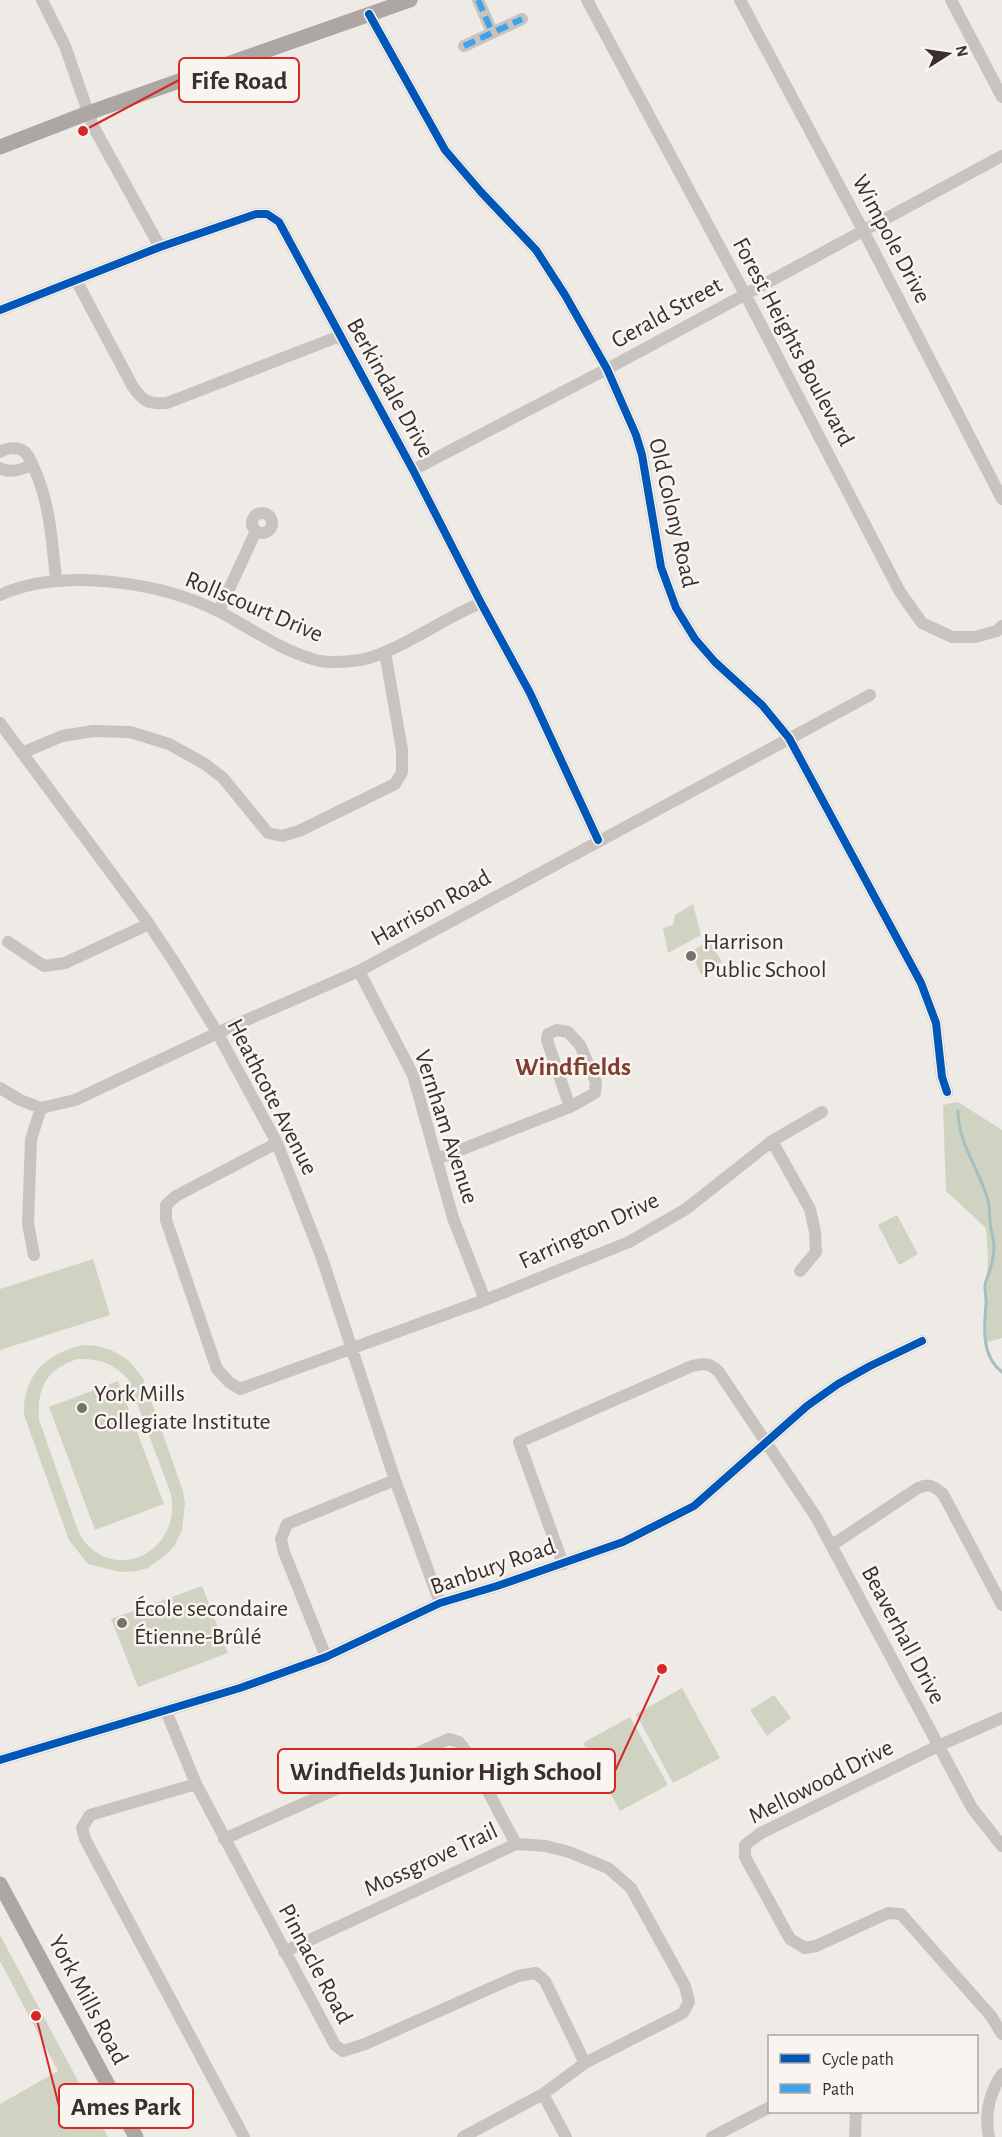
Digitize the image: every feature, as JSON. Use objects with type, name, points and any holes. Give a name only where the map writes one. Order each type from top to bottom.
[{"type":"main road","points":[[0,147],[410,0]]},
{"type":"main road","name":"York Mills Road","points":[[0,1884],[136,2137]]},
{"type":"street","points":[[42,0],[65,46],[93,126],[160,247]]},
{"type":"street","points":[[478,0],[492,32]]},
{"type":"street","name":"Forest Heights Boulevard","points":[[587,0],[745,294],[900,592],[922,623],[952,637],[975,637],[1000,632]]},
{"type":"street","name":"Wimpole Drive","points":[[740,0],[863,230],[1002,499]]},
{"type":"street","points":[[951,0],[1002,97]]},
{"type":"street","name":"Old Colony Road","points":[[369,14],[445,150],[480,192],[536,250],[566,295],[607,369],[636,435],[642,455],[661,567],[676,608],[695,639],[715,662],[762,705],[789,738],[921,983],[936,1023],[942,1077],[946,1092]]},
{"type":"street","points":[[464,46],[522,20]]},
{"type":"street","name":"Gerald Street","points":[[413,470],[607,369],[1002,156]]},
{"type":"street","name":"Berkindale Drive","points":[[0,310],[160,247],[256,214],[267,214],[279,222],[530,693],[598,840]]},
{"type":"street","points":[[76,280],[133,387],[142,399],[152,404],[167,403],[340,336]]},
{"type":"street","points":[[0,452],[7,449],[21,450],[27,454],[32,465],[44,494],[52,538],[56,580]]},
{"type":"street","points":[[0,468],[12,471],[32,465]]},
{"type":"street","points":[[219,611],[256,531]]},
{"type":"street","name":"Rollscourt Drive","points":[[0,595],[56,580],[101,580],[137,585],[177,595],[219,611],[291,651],[317,661],[355,661],[385,652],[481,603]]},
{"type":"street","points":[[22,753],[62,736],[93,731],[130,732],[169,744],[205,764],[223,778],[268,833],[282,836],[299,831],[395,784],[402,772],[402,750],[385,652]]},
{"type":"street","name":"Harrison Road","points":[[40,1108],[75,1100],[359,971],[870,695]]},
{"type":"street","name":"Heathcote Avenue","points":[[0,723],[149,924],[218,1034],[277,1143],[322,1258],[395,1480],[440,1603]]},
{"type":"street","points":[[8,942],[44,966],[65,963],[149,924]]},
{"type":"street","name":"Vernham Avenue","points":[[359,971],[413,1075],[453,1218],[485,1300]]},
{"type":"street","points":[[437,1159],[570,1107],[595,1093],[596,1082],[580,1045],[568,1032],[556,1030],[548,1034],[548,1040],[570,1107]]},
{"type":"street","points":[[0,1088],[40,1108],[32,1139],[28,1224],[34,1256]]},
{"type":"street","name":"Farrington Drive","points":[[277,1143],[176,1196],[166,1205],[166,1220],[217,1370],[240,1389],[485,1300],[629,1242],[686,1209],[772,1141],[822,1112]]},
{"type":"street","points":[[772,1141],[810,1209],[816,1252],[800,1271]]},
{"type":"street","name":"Banbury Road","points":[[0,1760],[240,1688],[326,1657],[440,1603],[563,1564],[623,1542],[694,1506],[807,1406],[838,1384],[922,1341]]},
{"type":"street","name":"Beaverhall Drive","points":[[563,1564],[519,1442],[692,1366],[703,1363],[712,1366],[719,1372],[799,1491],[832,1545],[972,1808],[1002,1846]]},
{"type":"street","points":[[326,1657],[284,1552],[281,1539],[287,1524],[395,1480]]},
{"type":"street","points":[[832,1545],[918,1488],[927,1484],[936,1487],[943,1494],[1002,1605]]},
{"type":"street","name":"Pinnacle Road","points":[[166,1711],[196,1784],[335,2045],[343,2051],[364,2044],[518,1976],[536,1974],[545,1981],[585,2063]]},
{"type":"street","points":[[938,1746],[1002,1718]]},
{"type":"street","points":[[224,1839],[449,1739],[459,1742],[468,1754],[516,1844]]},
{"type":"street","name":"Mellowood Drive","points":[[938,1746],[761,1833],[745,1845],[745,1857],[790,1939],[805,1948],[816,1946],[888,1913],[901,1914],[991,2016],[1002,2034]]},
{"type":"street","points":[[196,1784],[90,1815],[82,1828],[85,1839],[244,2137]]},
{"type":"street","name":"Mossgrove Trail","points":[[284,1952],[516,1844],[546,1846],[569,1852],[608,1868],[631,1888],[685,1986],[689,2002],[682,2013],[585,2063],[543,2094],[463,2137]]},
{"type":"street","points":[[989,2137],[987,2107],[1002,2074]]},
{"type":"street","points":[[543,2094],[566,2137]]},
{"type":"street","points":[[712,2137],[768,2107]]},
{"type":"street","points":[[855,2137],[856,2113]]},
{"type":"green space","points":[[693,904],[701,935],[668,953],[663,928],[673,925],[675,915]]},
{"type":"green space","points":[[707,938],[711,939],[712,946],[722,962],[701,975],[691,952],[703,944],[702,942]]},
{"type":"green space","points":[[958,1102],[1002,1130],[1002,1338],[984,1343],[988,1258],[986,1228],[946,1191],[943,1105]]},
{"type":"green space","points":[[897,1215],[918,1254],[899,1265],[878,1225]]},
{"type":"green space","points":[[93,1259],[110,1315],[0,1350],[0,1289]]},
{"type":"green space","points":[[84,1345],[111,1350],[128,1360],[143,1378],[183,1491],[185,1503],[182,1530],[175,1545],[168,1553],[148,1568],[120,1572],[88,1564],[69,1540],[24,1415],[27,1389],[39,1368],[59,1353]],"holes":[[[85,1359],[111,1365],[128,1379],[171,1494],[172,1514],[167,1531],[158,1544],[145,1554],[130,1560],[114,1560],[98,1554],[84,1541],[75,1522],[39,1420],[42,1389],[51,1374],[66,1363]]]},
{"type":"green space","points":[[118,1381],[164,1504],[95,1530],[49,1407]]},
{"type":"green space","points":[[202,1586],[228,1653],[138,1687],[111,1619]]},
{"type":"green space","points":[[682,1688],[720,1758],[673,1783],[636,1714]]},
{"type":"green space","points":[[774,1695],[791,1718],[767,1736],[750,1710]]},
{"type":"green space","points":[[630,1717],[668,1785],[620,1811],[583,1743]]},
{"type":"green space","points":[[0,1935],[108,2137],[0,2137],[0,2104],[58,2071],[0,1961]]},
{"type":"waterway","points":[[958,1111],[961,1134],[989,1203],[994,1247],[993,1261],[985,1284],[985,1341],[990,1358],[1002,1372]]},
{"type":"marked path","points":[[478,0],[492,32]]},
{"type":"marked path","points":[[464,46],[522,19]]},
{"type":"cycle path","points":[[369,14],[445,150],[536,250],[565,295],[607,369],[636,435],[642,455],[661,567],[676,608],[695,639],[715,662],[762,705],[789,738],[921,983],[936,1023],[942,1077],[947,1092]]},
{"type":"cycle path","points":[[0,310],[160,247],[256,214],[267,214],[279,222],[530,693],[598,840]]},
{"type":"cycle path","points":[[0,1760],[240,1688],[326,1657],[440,1603],[497,1586],[623,1542],[694,1506],[807,1406],[838,1384],[922,1341]]},
{"type":"place","name":"Fife Road","points":[[83,131]]},
{"type":"place","name":"Harrison Public School","points":[[691,956]]},
{"type":"place","name":"York Mills Collegiate Institute","points":[[82,1408]]},
{"type":"place","name":"École secondaire Étienne-Brûlé","points":[[122,1623]]},
{"type":"place","name":"Windfields Junior High School","points":[[662,1669]]},
{"type":"place","name":"Ames Park","points":[[36,2016]]},
{"type":"district","name":"Windfields","points":[[573,1067]]}]
